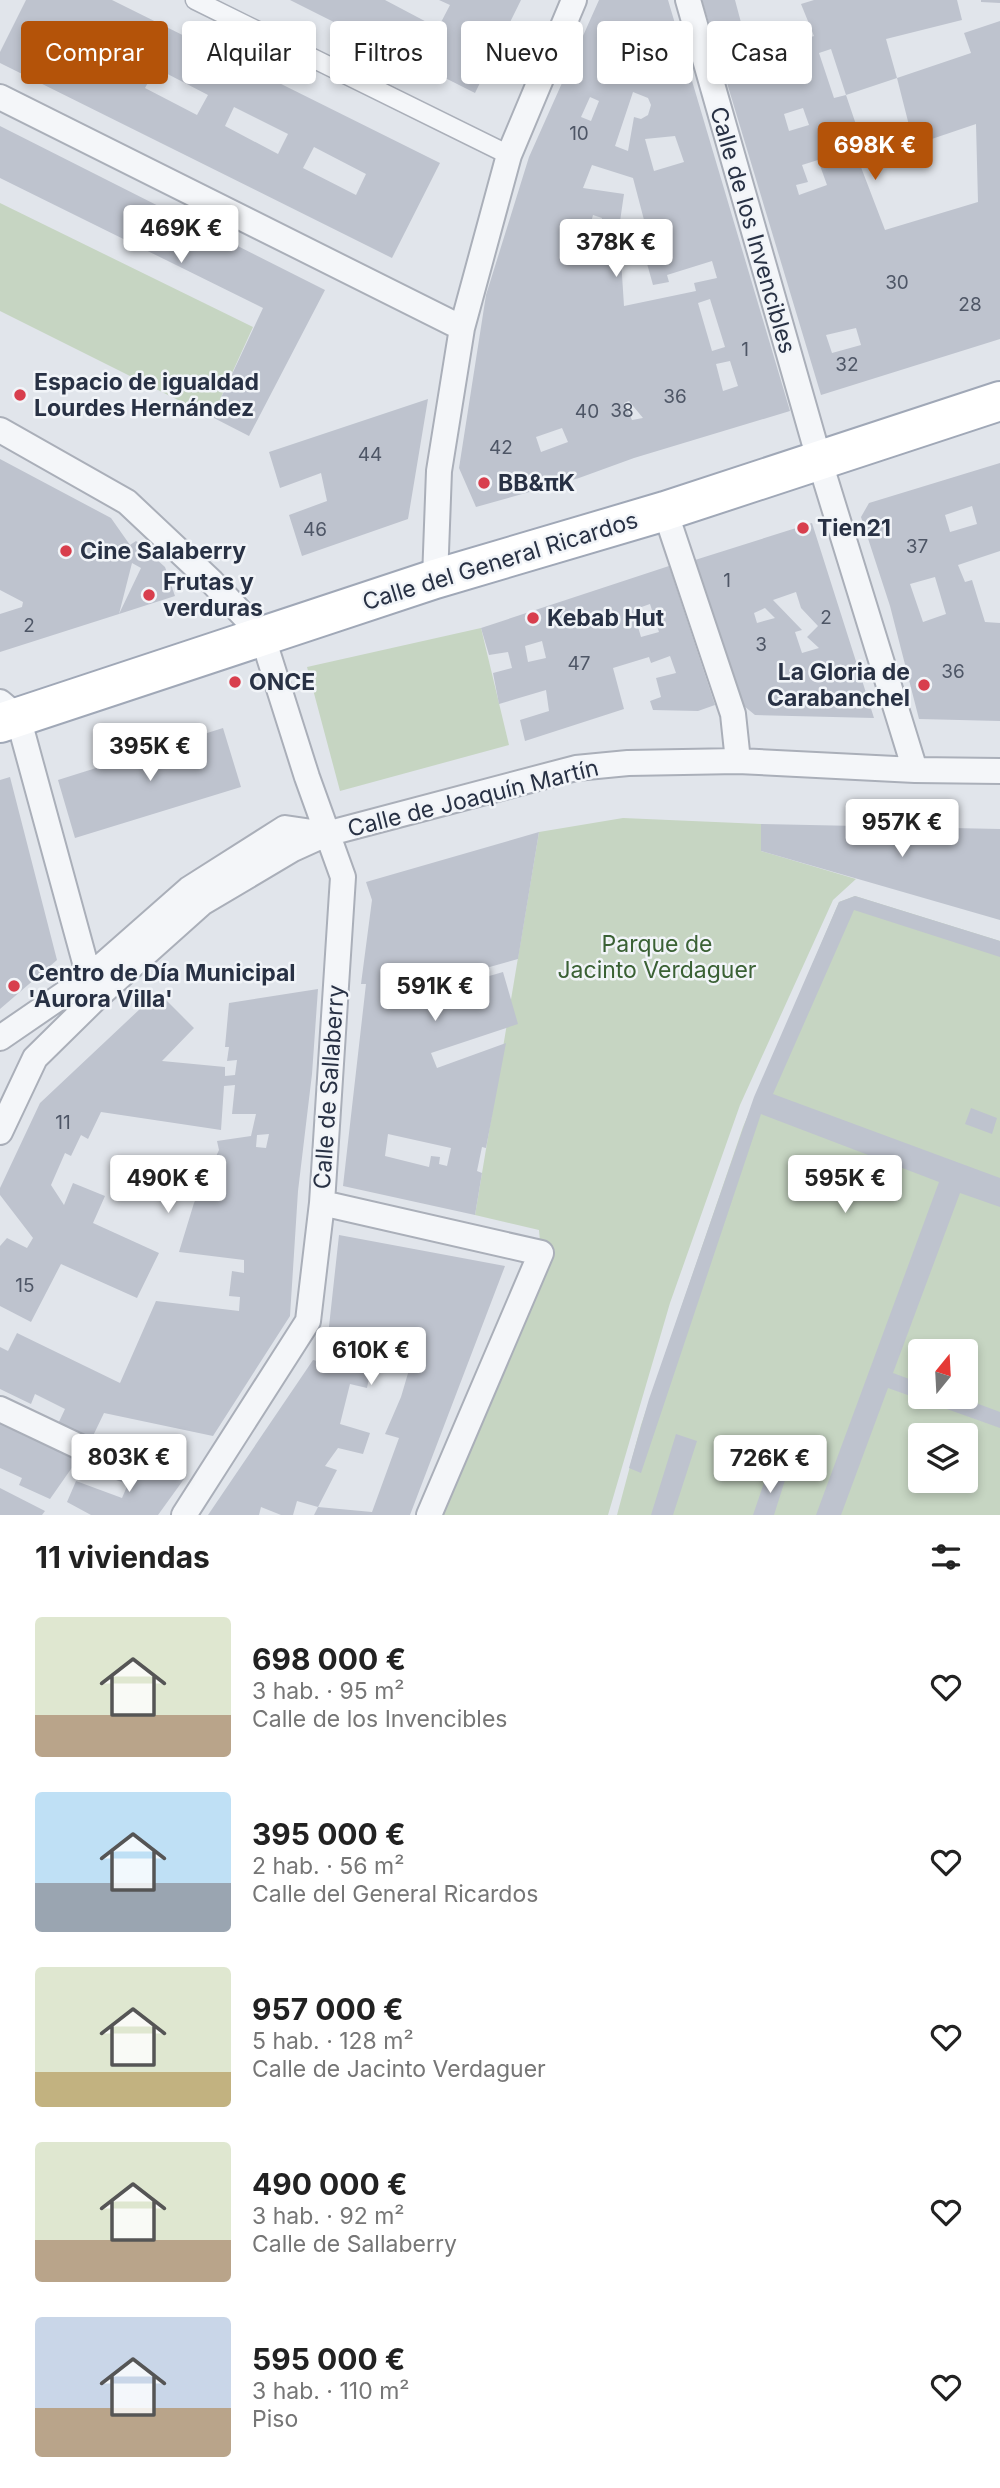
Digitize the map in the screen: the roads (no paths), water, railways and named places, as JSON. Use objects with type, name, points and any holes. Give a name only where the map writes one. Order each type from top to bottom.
[{"type":"main road","name":"Calle del General Ricardos","points":[[6,714],[435,579],[665,512],[1000,401]]},
{"type":"street","points":[[195,0],[509,155]]},
{"type":"street","points":[[435,579],[439,471],[462,328],[509,155],[574,0]]},
{"type":"street","name":"Calle de los Invencibles","points":[[688,0],[819,459],[915,770]]},
{"type":"street","points":[[0,97],[462,328]]},
{"type":"street","points":[[0,430],[127,502],[212,582],[262,635]]},
{"type":"street","points":[[665,512],[733,714],[738,761]]},
{"type":"street","name":"Calle de Sallaberry","points":[[184,1515],[308,1321],[322,1203],[342,877],[262,635]]},
{"type":"street","points":[[6,714],[89,977]]},
{"type":"street","name":"Calle de Joaquín Martín","points":[[326,834],[576,768],[628,763],[738,761],[915,770],[1000,771]]},
{"type":"street","points":[[2,1040],[89,977],[189,889],[285,828],[326,834]]},
{"type":"street","points":[[0,1132],[35,1058],[202,903],[293,849],[326,834]]},
{"type":"street","points":[[322,1203],[541,1253],[429,1515]]},
{"type":"street","points":[[0,1409],[79,1447]]},
{"type":"place","name":"Espacio de igualdad Lourdes Hernández","points":[[20,395]]},
{"type":"place","name":"BB&πK","points":[[484,483]]},
{"type":"place","name":"Tien21","points":[[803,528]]},
{"type":"place","name":"Cine Salaberry","points":[[66,551]]},
{"type":"place","name":"Frutas y verduras","points":[[149,595]]},
{"type":"place","name":"Kebab Hut","points":[[533,618]]},
{"type":"place","name":"ONCE","points":[[235,682]]},
{"type":"place","name":"La Gloria de Carabanchel","points":[[924,685]]},
{"type":"place","name":"Centro de Día Municipal 'Aurora Villa'","points":[[14,986]]},
{"type":"park label","name":"Parque de Jacinto Verdaguer","points":[[657,957]]}]
